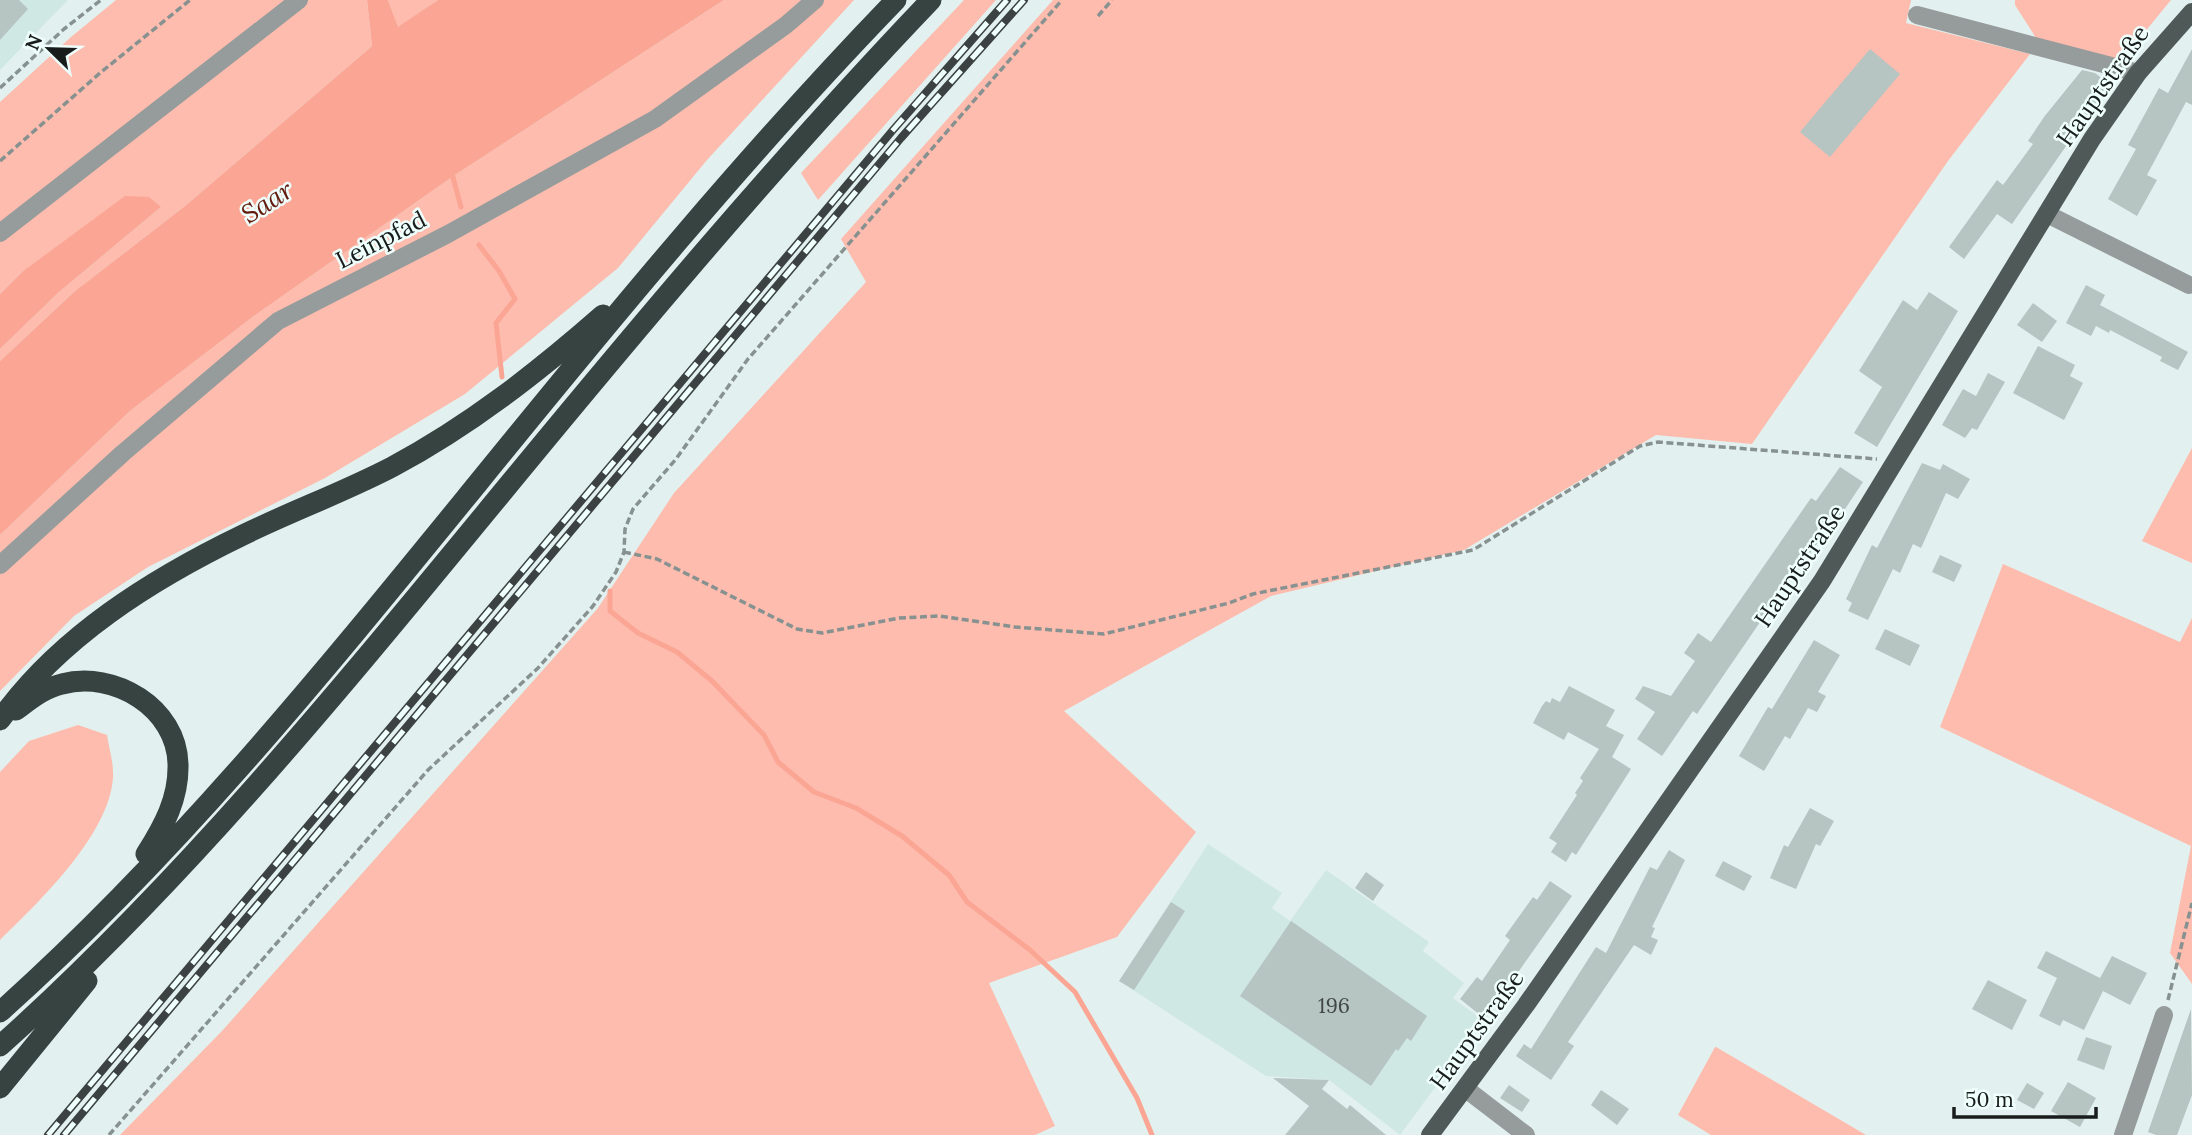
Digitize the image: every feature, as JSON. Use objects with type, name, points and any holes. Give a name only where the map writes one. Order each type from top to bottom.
[{"type":"highway","points":[[0,1012],[121,894],[272,730],[387,596],[667,253],[777,127],[897,0]]},
{"type":"highway","points":[[0,1046],[160,891],[275,766],[769,174],[931,0]]},
{"type":"highway","points":[[0,720],[21,691],[114,611],[202,556],[391,468],[463,424],[513,389],[577,338],[667,253]]},
{"type":"highway","points":[[0,720],[47,689],[79,681],[96,681],[125,689],[163,719],[170,732],[178,762],[174,797],[160,832],[121,894]]},
{"type":"highway","points":[[0,1087],[160,891]]},
{"type":"main road","name":"Hauptstraße","points":[[1430,1135],[1466,1088],[1822,581],[1895,466],[2047,214],[2138,73],[2192,12]]},
{"type":"street","points":[[0,233],[299,0]]},
{"type":"street","name":"Leinpfad","points":[[0,565],[123,453],[278,321],[448,234],[655,119],[786,25],[816,0]]},
{"type":"street","points":[[1917,15],[2138,73]]},
{"type":"street","points":[[2047,214],[2189,285]]},
{"type":"street","points":[[2123,1135],[2164,1015]]},
{"type":"street","points":[[1466,1088],[1526,1135]]},
{"type":"path","points":[[0,88],[64,29],[101,0]]},
{"type":"path","points":[[0,161],[100,72],[190,0]]},
{"type":"path","points":[[109,1135],[428,771],[538,668],[584,616],[616,572],[624,552],[625,529],[633,509],[676,459],[748,359],[1062,0]]},
{"type":"path","points":[[1098,16],[1112,0]]},
{"type":"path","points":[[624,552],[657,559],[797,629],[822,633],[899,618],[939,616],[982,624],[1104,634],[1229,603],[1253,594],[1473,550],[1640,446],[1658,442],[1880,460],[1895,466]]},
{"type":"path","points":[[2164,1015],[2192,904]]},
{"type":"shaded area","points":[[0,0],[68,0],[0,70]]},
{"type":"shaded area","points":[[116,0],[367,0],[372,46],[185,206],[75,291],[0,361],[0,349],[58,293],[161,207],[22,272],[0,294],[0,102]]},
{"type":"shaded area","points":[[388,0],[438,0],[398,28]]},
{"type":"shaded area","points":[[724,0],[854,0],[707,160],[618,268],[465,394],[325,478],[148,567],[74,616],[0,691],[0,535],[130,411],[254,316],[455,175]]},
{"type":"shaded area","points":[[964,0],[996,0],[818,200],[801,173]]},
{"type":"shaded area","points":[[1053,0],[1911,0],[1906,23],[2030,54],[1948,161],[1752,444],[1656,435],[1464,550],[1271,596],[1064,711],[1196,832],[1117,937],[989,983],[1055,1126],[1035,1135],[120,1135],[222,1031],[598,608],[674,493],[866,282],[841,239]]},
{"type":"shaded area","points":[[2015,0],[2171,0],[2121,61],[2036,38],[2015,5]]},
{"type":"shaded area","points":[[2192,448],[2192,563],[2142,541]]},
{"type":"shaded area","points":[[2003,564],[2180,642],[2192,618],[2192,984],[2170,953],[2191,846],[1940,727]]},
{"type":"shaded area","points":[[78,725],[107,735],[113,773],[109,800],[86,844],[70,866],[0,940],[0,772],[29,741]]},
{"type":"shaded area","points":[[1208,844],[1282,893],[1272,908],[1290,921],[1326,870],[1429,942],[1423,951],[1464,983],[1453,998],[1484,1021],[1400,1135],[1329,1080],[1266,1076],[1119,981]]},
{"type":"shaded area","points":[[1715,1047],[1866,1135],[1711,1135],[1678,1115]]},
{"type":"water","name":"Saar","points":[[367,0],[388,0],[398,27],[438,0],[724,0],[455,175],[254,316],[130,411],[0,535],[0,361],[75,291],[185,206],[372,46]]},
{"type":"water","points":[[125,196],[149,197],[161,207],[58,293],[0,349],[0,294],[22,272]]},
{"type":"building","points":[[0,0],[19,0],[28,9],[0,40]]},
{"type":"building","points":[[1870,49],[1900,74],[1830,157],[1800,132]]},
{"type":"building","points":[[2192,49],[2192,105],[2186,102],[2147,175],[2157,180],[2137,216],[2108,199],[2136,149],[2128,145],[2159,88],[2168,93]]},
{"type":"building","points":[[2082,70],[2095,73],[2109,84],[2012,224],[1997,214],[1964,259],[1949,247],[1997,180],[2003,185],[2033,144],[2028,141],[2044,117]]},
{"type":"building","points":[[2086,285],[2105,295],[2100,305],[2188,352],[2178,370],[2160,361],[2162,357],[2110,330],[2109,333],[2096,326],[2091,336],[2066,323]]},
{"type":"building","points":[[1929,292],[1958,311],[1877,447],[1854,433],[1882,387],[1859,371],[1903,300],[1917,310]]},
{"type":"building","points":[[2033,303],[2057,321],[2042,342],[2017,325]]},
{"type":"building","points":[[2038,346],[2075,365],[2070,376],[2083,383],[2064,420],[2013,393]]},
{"type":"building","points":[[1988,373],[2005,382],[1977,430],[1972,428],[1965,438],[1942,425],[1963,389],[1976,396]]},
{"type":"building","points":[[1922,463],[1940,470],[1943,464],[1970,479],[1958,499],[1946,493],[1921,548],[1913,544],[1900,573],[1893,569],[1868,620],[1848,611],[1852,603],[1846,599],[1872,545],[1877,548]]},
{"type":"building","points":[[1840,467],[1863,482],[1827,536],[1824,534],[1767,612],[1697,714],[1693,711],[1662,756],[1637,739],[1655,712],[1635,699],[1643,686],[1671,696],[1695,661],[1684,653],[1698,633],[1711,642],[1811,498],[1816,501]]},
{"type":"building","points":[[1940,555],[1962,565],[1954,582],[1932,572]]},
{"type":"building","points":[[1885,629],[1920,645],[1910,666],[1875,649]]},
{"type":"building","points":[[1814,640],[1840,655],[1818,692],[1826,696],[1817,712],[1808,708],[1790,739],[1785,736],[1764,771],[1739,756],[1768,707],[1772,709]]},
{"type":"building","points":[[1569,686],[1615,710],[1606,726],[1624,735],[1612,757],[1631,769],[1576,855],[1572,852],[1566,862],[1551,852],[1557,843],[1549,838],[1577,795],[1575,793],[1583,781],[1580,778],[1599,749],[1568,732],[1564,740],[1533,723],[1546,701],[1550,703],[1552,698],[1560,702]]},
{"type":"building","points":[[1810,808],[1834,821],[1820,846],[1816,844],[1796,889],[1770,878],[1784,845],[1788,847]]},
{"type":"building","points":[[1669,850],[1685,860],[1652,927],[1655,928],[1651,937],[1658,940],[1651,955],[1634,945],[1568,1042],[1574,1046],[1551,1080],[1516,1056],[1524,1044],[1531,1049],[1596,947],[1606,953],[1650,867],[1657,870]]},
{"type":"building","points":[[1723,861],[1752,876],[1744,891],[1715,876]]},
{"type":"building","points":[[1366,872],[1384,885],[1373,901],[1355,888]]},
{"type":"building","points":[[1550,881],[1572,896],[1485,1019],[1460,999],[1477,977],[1482,981],[1510,940],[1505,936],[1533,897],[1537,900]]},
{"type":"building","points":[[1171,902],[1185,911],[1134,990],[1119,981]]},
{"type":"building","points":[[1291,921],[1427,1016],[1411,1041],[1407,1038],[1398,1051],[1396,1049],[1371,1086],[1240,996]]},
{"type":"building","points":[[2046,951],[2100,978],[2112,956],[2147,973],[2130,1005],[2103,991],[2084,1030],[2063,1020],[2060,1026],[2039,1016],[2057,978],[2037,968]]},
{"type":"building","points":[[1988,980],[2027,1000],[2012,1030],[1972,1009]]},
{"type":"building","points":[[2191,1009],[2192,1095],[2177,1135],[2156,1135],[2148,1132]]},
{"type":"building","points":[[2086,1037],[2112,1046],[2104,1070],[2077,1060]]},
{"type":"building","points":[[1273,1078],[1329,1080],[1322,1089],[1347,1109],[1350,1105],[1386,1135],[1285,1135],[1309,1106]]},
{"type":"building","points":[[2068,1082],[2096,1098],[2080,1127],[2051,1111]]},
{"type":"building","points":[[2027,1083],[2044,1093],[2034,1109],[2017,1100]]},
{"type":"building","points":[[1509,1085],[1530,1100],[1522,1112],[1500,1098]]},
{"type":"building","points":[[1601,1090],[1629,1109],[1617,1125],[1591,1105]]},
{"type":"waterway","points":[[451,170],[461,207]]},
{"type":"waterway","points":[[479,245],[499,271],[515,299],[496,323],[502,377]]},
{"type":"waterway","points":[[610,591],[610,611],[638,633],[677,652],[712,681],[764,735],[778,762],[814,792],[856,808],[902,836],[949,875],[967,902],[1030,950],[1075,992],[1137,1098],[1152,1135]]},
{"type":"railway","points":[[48,1135],[893,130],[1007,0]]},
{"type":"railway","points":[[64,1135],[901,138],[1024,0]]}]
